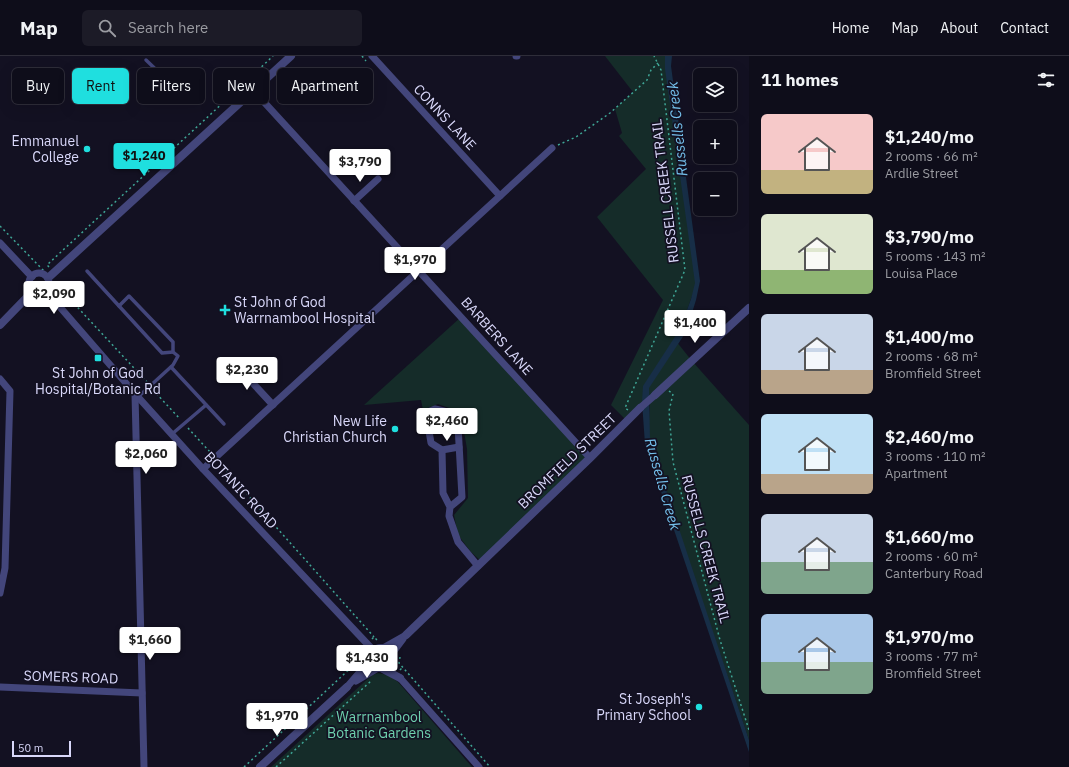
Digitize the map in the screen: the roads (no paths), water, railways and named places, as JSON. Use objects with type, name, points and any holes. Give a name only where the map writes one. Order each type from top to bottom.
[{"type":"street","points":[[269,77],[291,56]]},
{"type":"street","name":"CONNS LANE","points":[[372,56],[500,196]]},
{"type":"street","points":[[32,276],[37,274],[46,276],[50,275],[240,104]]},
{"type":"street","name":"BARBERS LANE","points":[[266,104],[590,458]]},
{"type":"street","points":[[203,469],[552,148]]},
{"type":"street","points":[[354,201],[378,179]]},
{"type":"street","points":[[0,243],[32,276]]},
{"type":"street","points":[[32,276],[30,279],[30,286],[33,291],[40,293],[46,291],[49,286],[50,275]]},
{"type":"street","points":[[0,325],[33,291]]},
{"type":"street","name":"BOTANIC ROAD","points":[[46,291],[136,396],[374,651]]},
{"type":"street","name":"BROMFIELD STREET","points":[[393,655],[406,635],[640,408],[749,308]]},
{"type":"street","points":[[235,364],[273,405]]},
{"type":"street","points":[[0,379],[10,391],[5,568],[0,593]]},
{"type":"street","points":[[136,396],[144,767]]},
{"type":"street","points":[[450,507],[462,497],[458,426],[455,417],[446,412],[435,409],[428,412],[427,419],[431,443],[442,450],[459,447]]},
{"type":"street","points":[[442,450],[443,493],[450,507],[449,516],[458,542],[478,566]]},
{"type":"street","name":"BROMFIELD STREET","points":[[381,645],[406,635]]},
{"type":"street","points":[[260,767],[364,672],[374,651],[380,648],[381,645],[393,655],[400,672],[479,767]]},
{"type":"street","points":[[364,672],[387,666],[393,655]]},
{"type":"street","points":[[371,659],[373,664],[380,668],[400,672]]},
{"type":"street","name":"SOMERS ROAD","points":[[0,687],[142,693]]},
{"type":"lane","points":[[146,60],[154,68]]},
{"type":"lane","points":[[87,271],[162,354],[174,352]]},
{"type":"lane","points":[[119,306],[130,296],[173,342],[174,352],[178,356],[173,365],[150,386],[136,396]]},
{"type":"lane","points":[[170,367],[224,424]]},
{"type":"lane","points":[[172,434],[206,405]]},
{"type":"water","name":"Russells Creek","points":[[665,56],[672,56],[671,66],[700,281],[686,332],[649,388],[650,441],[749,740],[749,752],[645,444],[642,402],[643,386],[680,329],[695,283],[665,69]]},
{"type":"place","name":"Emmanuel College","points":[[87,149]]},
{"type":"place","name":"St John of God Warrnambool Hospital","points":[[225,310]]},
{"type":"place","name":"St John of God Hospital/Botanic Rd","points":[[98,358]]},
{"type":"place","name":"New Life Christian Church","points":[[395,429]]},
{"type":"place","name":"St Joseph's Primary School","points":[[699,707]]},
{"type":"park label","name":"Warrnambool Botanic Gardens","points":[[379,726]]}]
